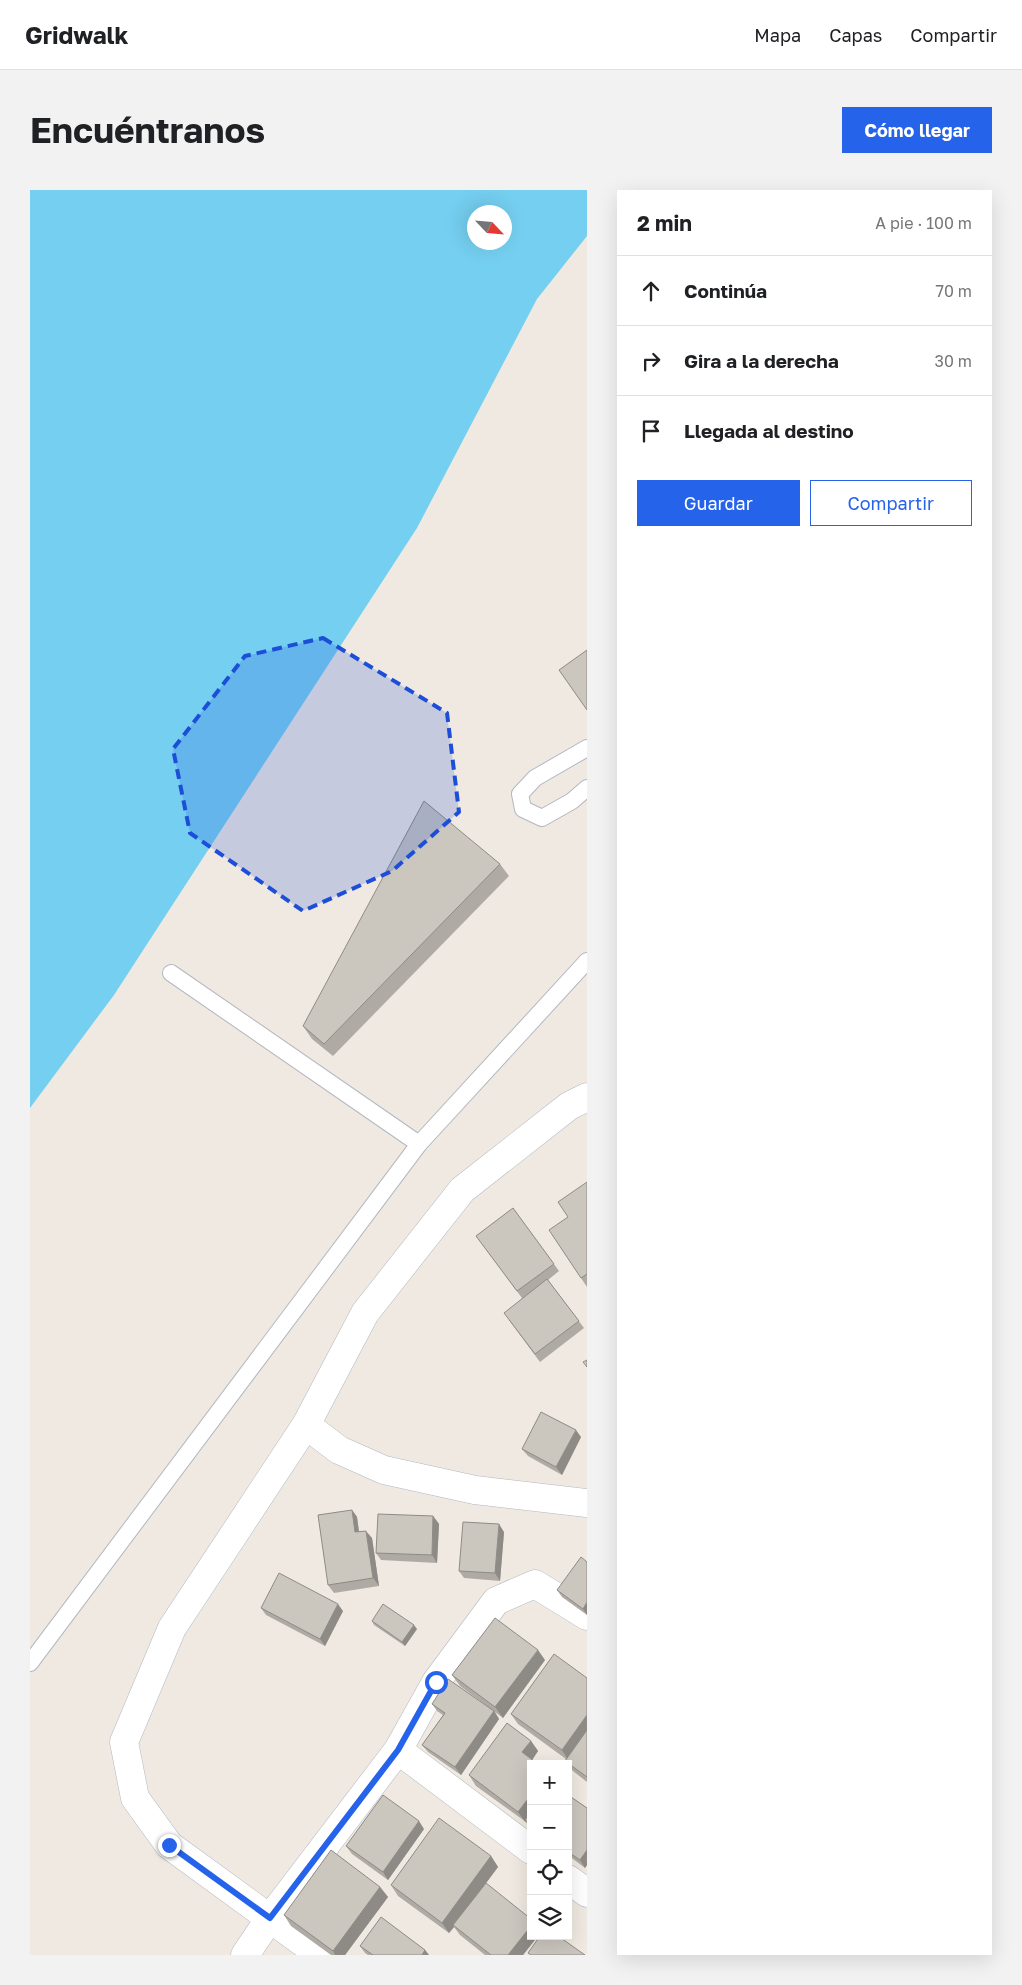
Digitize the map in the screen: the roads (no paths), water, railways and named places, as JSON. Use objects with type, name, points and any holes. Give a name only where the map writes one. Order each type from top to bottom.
[{"type":"street","points":[[320,1955],[169,1845],[135,1798],[124,1742],[172,1628],[306,1425],[364,1313],[462,1190],[568,1106],[587,1097]]},
{"type":"street","points":[[306,1425],[339,1450],[384,1470],[476,1490],[587,1503]]},
{"type":"street","points":[[245,1955],[270,1918],[398,1750],[436,1682],[496,1601],[535,1584],[587,1616]]},
{"type":"street","points":[[398,1750],[527,1847]]},
{"type":"street","points":[[572,1882],[587,1893]]},
{"type":"lane","points":[[587,748],[535,778],[520,794],[523,809],[542,818],[572,801],[587,788]]},
{"type":"lane","points":[[30,1663],[419,1144],[587,961]]},
{"type":"lane","points":[[171,973],[419,1144]]},
{"type":"water","points":[[30,190],[587,190],[587,236],[537,299],[417,528],[114,995],[30,1108]]}]
